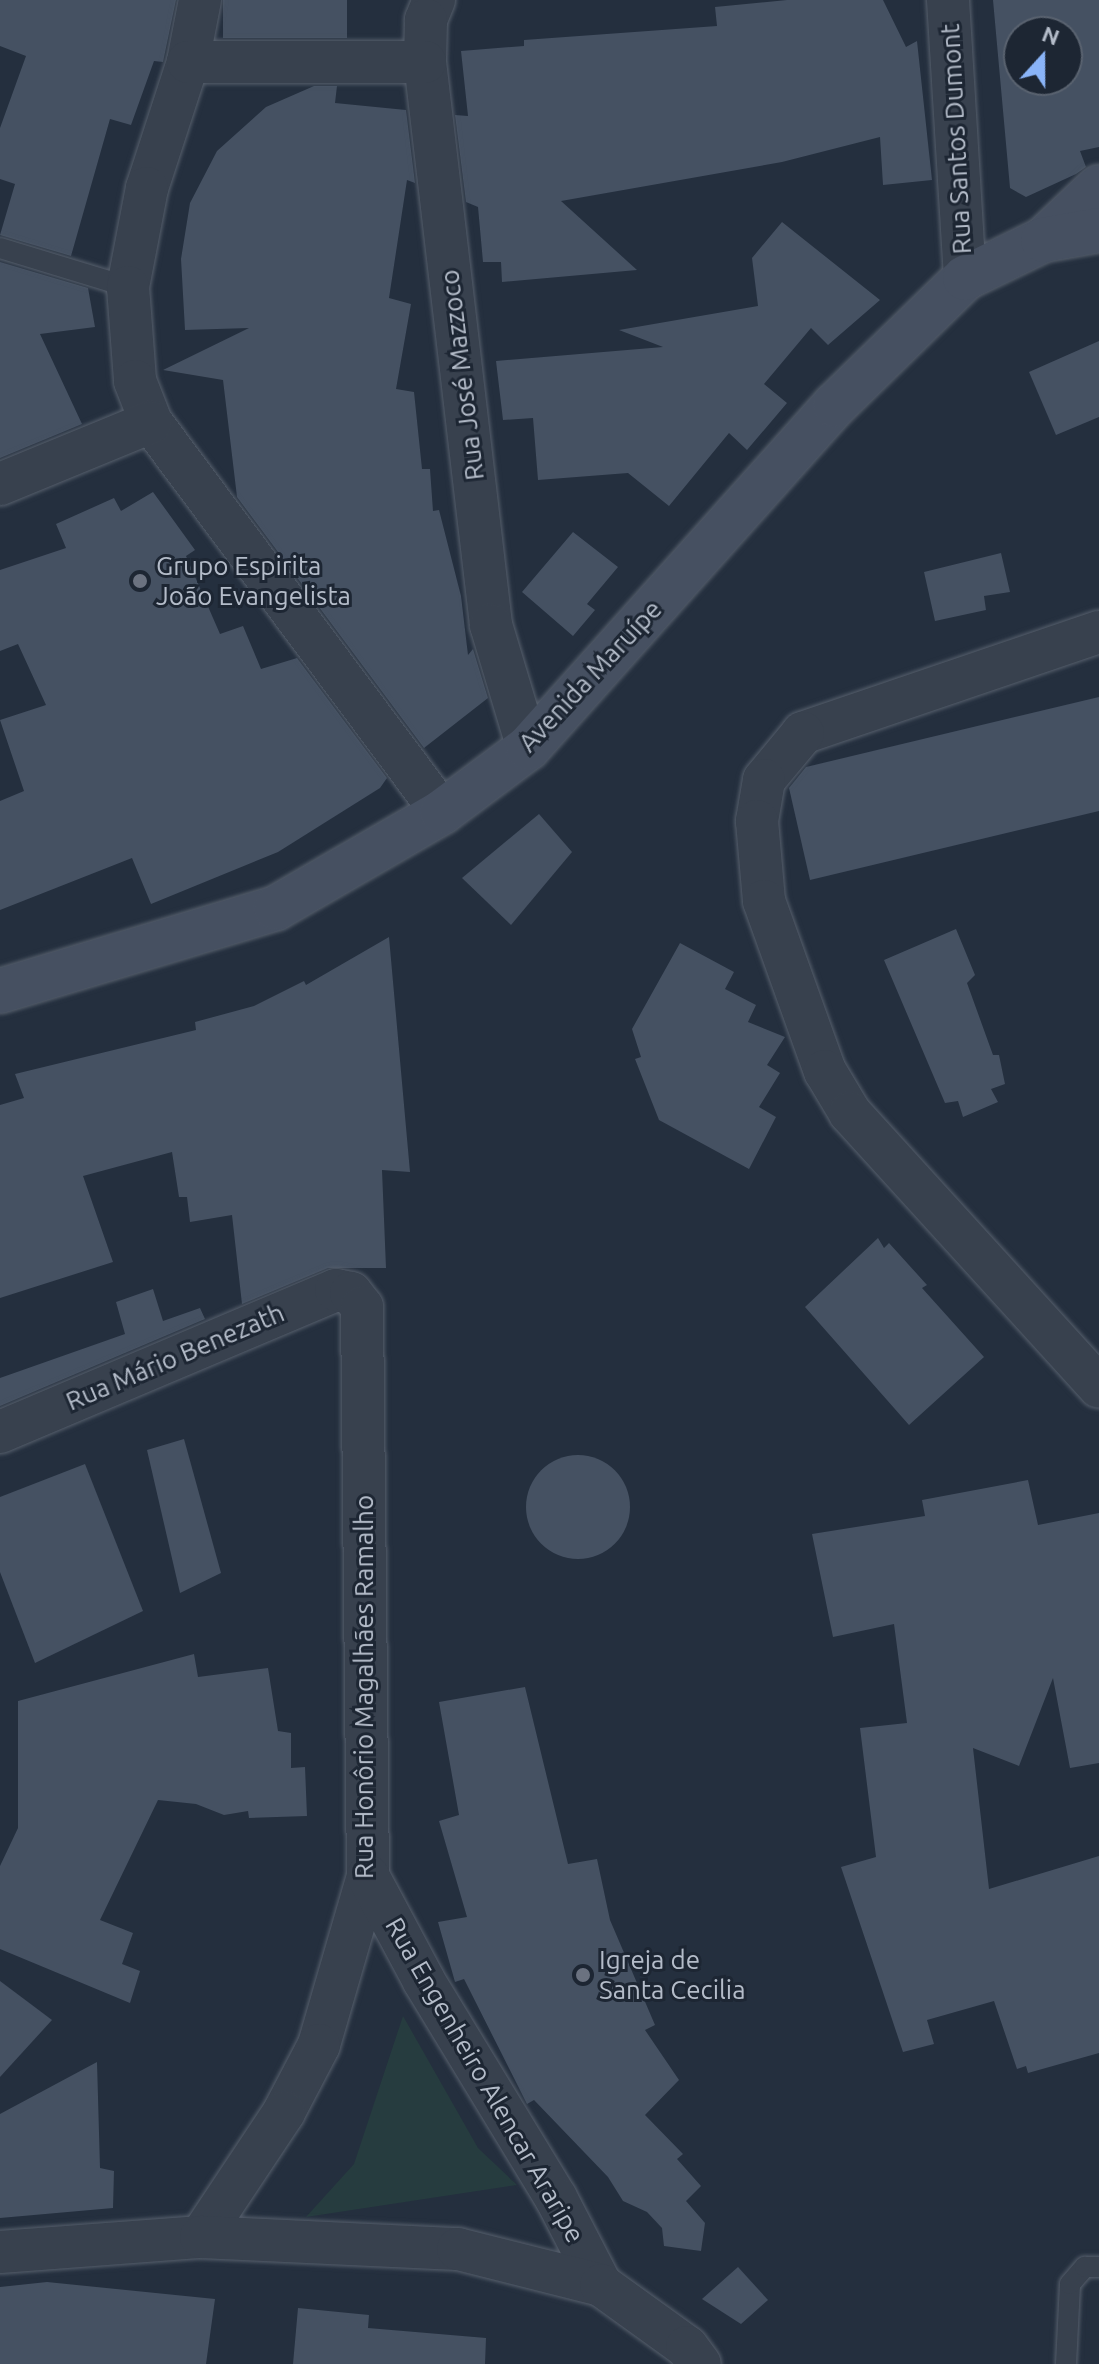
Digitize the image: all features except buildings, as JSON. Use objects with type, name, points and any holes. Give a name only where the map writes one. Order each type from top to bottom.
[{"type":"main road","name":"Avenida Maruípe","points":[[1043,240],[1099,187]]},
{"type":"main road","name":"Avenida Maruípe","points":[[0,991],[276,908],[442,812],[528,748],[815,426],[965,278],[1043,240],[1099,230]]},
{"type":"street","points":[[200,0],[188,62],[147,188],[128,287],[135,381],[151,422],[442,812]]},
{"type":"street","name":"Rua José Mazzoco","points":[[434,0],[426,20],[425,62],[491,625],[528,748]]},
{"type":"street","name":"Rua Santos Dumont","points":[[948,0],[965,278]]},
{"type":"street","points":[[188,62],[425,62]]},
{"type":"street","points":[[0,484],[151,422]]},
{"type":"street","points":[[1099,632],[803,733],[764,780],[757,821],[764,901],[825,1071],[850,1113],[1099,1387]]},
{"type":"street","name":"Rua Mário Benezath","points":[[0,1432],[294,1306],[336,1290],[351,1293]]},
{"type":"street","name":"Rua Honôrio Magalhães Ramalho","points":[[201,2237],[284,2112],[319,2045],[368,1876],[362,1307],[351,1293]]},
{"type":"street","name":"Rua Engenheiro Alencar Araripe","points":[[368,1876],[424,1981],[556,2198],[601,2285]]},
{"type":"street","name":"Rua Engenheiro Alencar Araripe","points":[[0,2252],[201,2237],[458,2249],[601,2285],[687,2347],[700,2364]]},
{"type":"lane","points":[[0,248],[128,287]]},
{"type":"lane","points":[[1066,2364],[1070,2284],[1085,2267],[1099,2267]]},
{"type":"green space","points":[[403,2016],[478,2148],[517,2185],[306,2217],[354,2164]]},
{"type":"place","name":"Grupo Espirita João Evangelista","points":[[140,581]]},
{"type":"place","name":"Igreja de Santa Cecilia","points":[[583,1975]]}]
